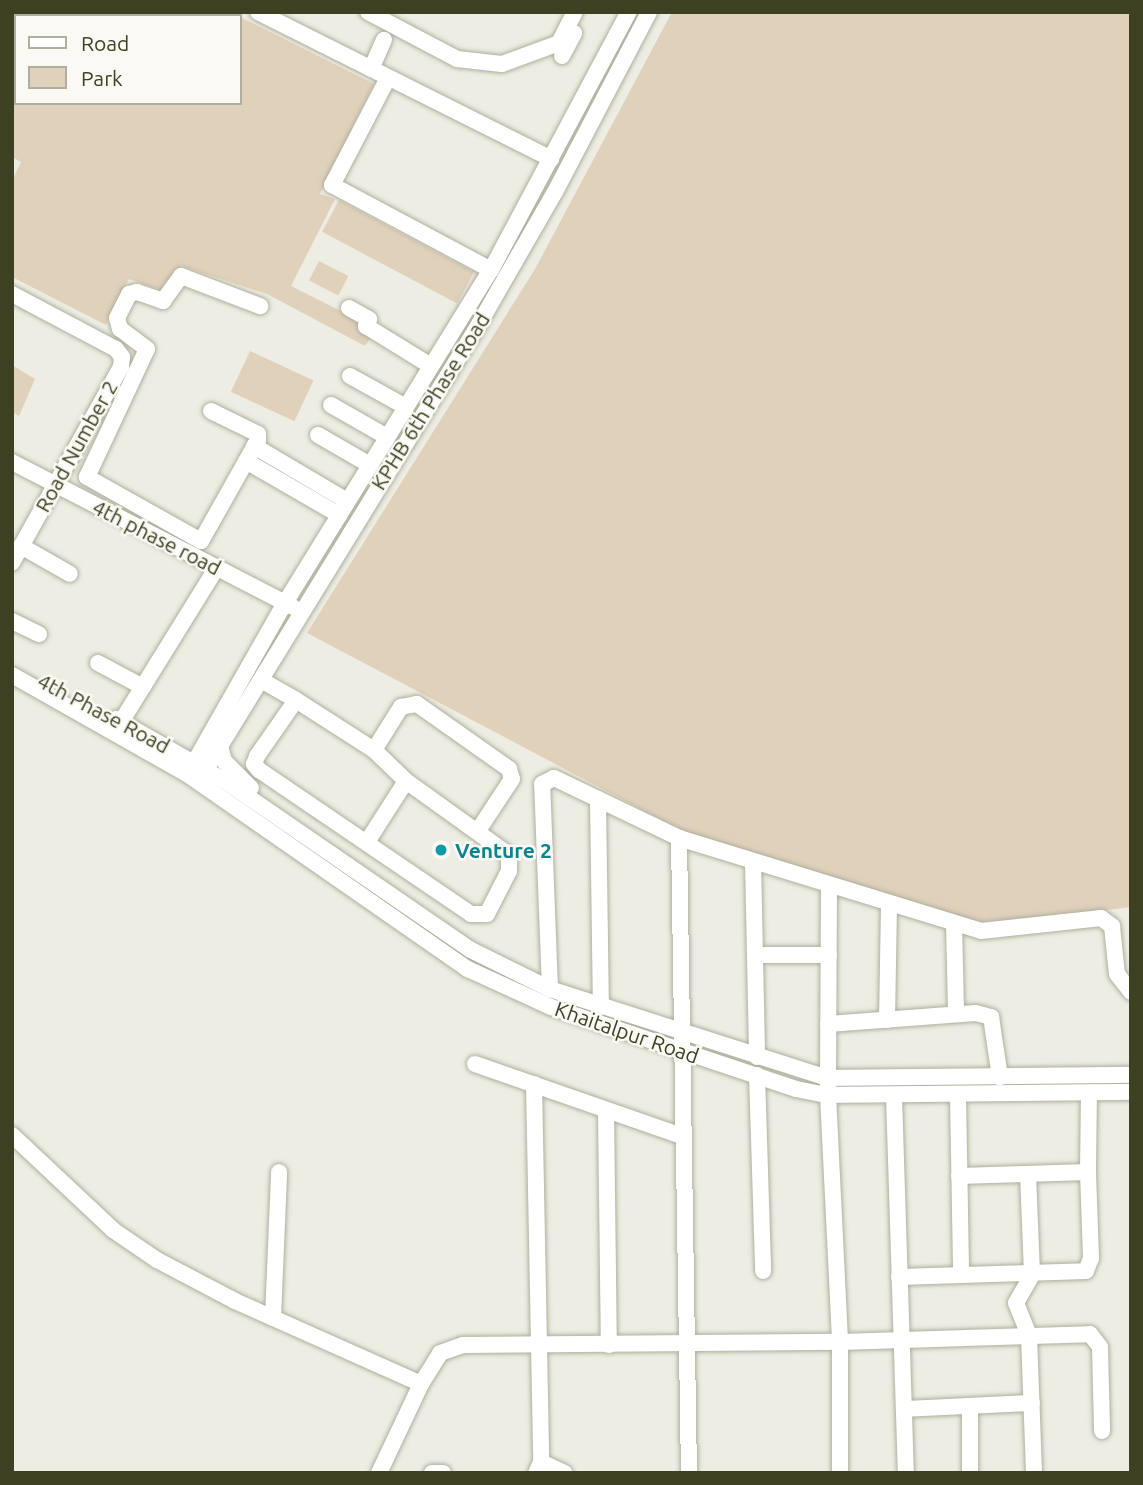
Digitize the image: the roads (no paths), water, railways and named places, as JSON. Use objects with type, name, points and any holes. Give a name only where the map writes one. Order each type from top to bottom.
[{"type":"street","points":[[258,12],[551,159]]},
{"type":"street","points":[[368,12],[457,59],[502,64],[559,43],[575,12]]},
{"type":"street","points":[[562,57],[585,12]]},
{"type":"street","name":"KPHB 6th Phase Road","points":[[196,772],[285,603],[491,270],[629,12]]},
{"type":"street","name":"KPHB 6th Phase Road","points":[[196,772],[220,746],[475,331],[555,192],[649,12]]},
{"type":"street","points":[[371,69],[384,40]]},
{"type":"street","points":[[388,78],[332,185],[491,270]]},
{"type":"street","points":[[211,411],[258,434],[250,454],[201,541],[87,477],[147,349],[120,329],[117,318],[129,294],[137,292],[163,301],[181,276],[260,306]]},
{"type":"street","name":"Road Number 2","points":[[12,294],[116,349],[122,357],[121,367],[12,563]]},
{"type":"street","points":[[349,308],[369,319],[366,326],[432,366]]},
{"type":"street","points":[[350,376],[406,407]]},
{"type":"street","points":[[331,405],[387,437]]},
{"type":"street","points":[[318,435],[370,465]]},
{"type":"street","points":[[250,454],[343,508]]},
{"type":"street","name":"4th phase road","points":[[12,462],[302,612]]},
{"type":"street","points":[[21,546],[70,574]]},
{"type":"street","points":[[121,722],[217,567]]},
{"type":"street","points":[[12,621],[39,634]]},
{"type":"street","points":[[98,663],[143,687]]},
{"type":"street","name":"4th Phase Road","points":[[12,664],[121,722],[196,772]]},
{"type":"street","name":"4th Phase Road","points":[[12,675],[196,772]]},
{"type":"street","points":[[261,680],[296,700],[374,750],[406,781],[479,829],[509,855],[510,864],[487,914],[479,917],[254,764],[296,700]]},
{"type":"street","points":[[374,750],[401,707],[417,704],[509,769],[512,779],[479,829]]},
{"type":"street","points":[[220,746],[224,761],[266,809]]},
{"type":"street","name":"Khaitalpur Road","points":[[196,772],[266,809],[471,950],[550,989],[757,1057],[828,1078],[1131,1075]]},
{"type":"street","name":"Khaitalpur Road","points":[[196,772],[468,969],[551,1006],[679,1050],[828,1096],[1131,1092]]},
{"type":"street","points":[[550,989],[542,784],[554,778],[679,838],[981,931],[1101,918],[1112,926],[1117,974],[1131,992]]},
{"type":"street","points":[[367,842],[406,781]]},
{"type":"street","points":[[598,799],[601,1005]]},
{"type":"street","points":[[679,838],[679,1050],[690,1344],[689,1473]]},
{"type":"street","points":[[753,861],[757,1057]]},
{"type":"street","points":[[829,886],[828,1096],[840,1342],[840,1473]]},
{"type":"street","points":[[887,1020],[889,903]]},
{"type":"street","points":[[954,923],[956,1014]]},
{"type":"street","points":[[756,954],[830,955]]},
{"type":"street","points":[[828,1024],[956,1014],[991,1017],[1000,1077]]},
{"type":"street","points":[[475,1064],[682,1136]]},
{"type":"street","points":[[757,1075],[763,1271]]},
{"type":"street","points":[[534,1084],[541,1345],[539,1468],[565,1473]]},
{"type":"street","points":[[899,1277],[1032,1275],[1086,1271],[1091,1258],[1089,1093]]},
{"type":"street","points":[[894,1096],[906,1473]]},
{"type":"street","points":[[958,1096],[961,1275]]},
{"type":"street","points":[[606,1111],[609,1345]]},
{"type":"street","points":[[12,1135],[113,1230],[157,1260],[273,1318],[421,1384]]},
{"type":"street","points":[[273,1318],[279,1172]]},
{"type":"street","points":[[959,1176],[1088,1172]]},
{"type":"street","points":[[1028,1174],[1032,1275],[1016,1303],[1029,1336],[1034,1473]]},
{"type":"street","points":[[379,1473],[432,1362],[451,1349],[541,1345],[840,1342],[1090,1334],[1100,1346],[1102,1431]]},
{"type":"street","points":[[904,1409],[1032,1404]]},
{"type":"street","points":[[970,1406],[970,1473]]},
{"type":"street","points":[[432,1473],[443,1473]]},
{"type":"place","name":"Venture 2","points":[[441,850]]}]
